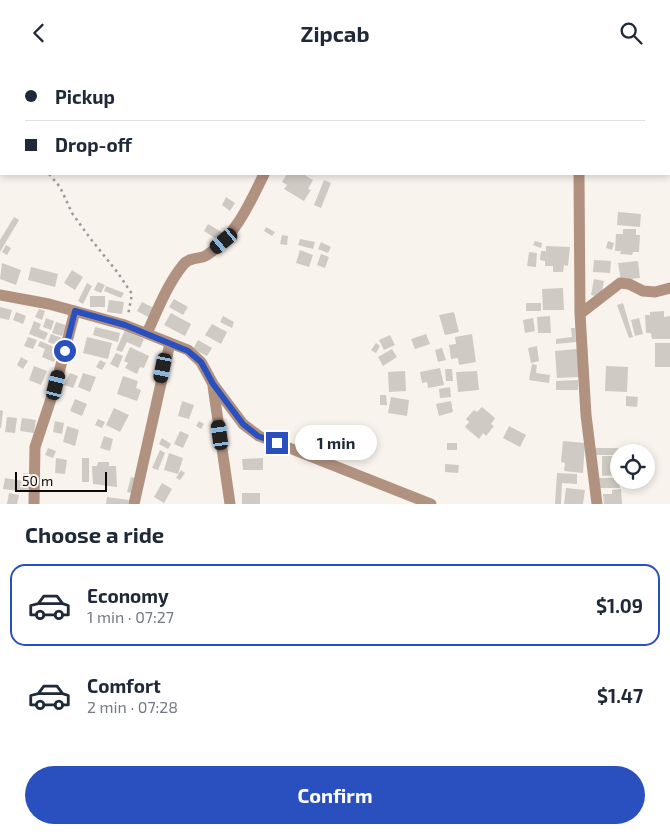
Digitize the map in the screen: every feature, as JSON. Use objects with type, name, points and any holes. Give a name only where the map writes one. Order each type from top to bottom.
[{"type":"street","points":[[147,333],[166,291],[184,263],[190,259],[206,257],[224,241],[248,207],[264,175]]},
{"type":"street","points":[[579,175],[580,314],[586,415],[597,504]]},
{"type":"street","points":[[580,314],[620,283],[629,284],[643,291],[655,293],[670,288]]},
{"type":"street","points":[[0,295],[49,304],[125,325],[188,351],[201,362],[213,384],[243,424],[258,436],[431,504]]},
{"type":"street","points":[[34,504],[35,447],[56,385],[75,311]]},
{"type":"street","points":[[134,504],[170,343]]},
{"type":"street","points":[[213,384],[230,504]]},
{"type":"path","points":[[50,175],[60,187],[72,213],[132,294],[125,325]]},
{"type":"building","points":[[286,175],[305,175],[313,180],[308,189],[311,190],[304,201],[284,189],[287,185],[282,182]]},
{"type":"building","points":[[324,180],[331,183],[321,208],[314,205]]},
{"type":"building","points":[[226,197],[235,203],[230,211],[222,205]]},
{"type":"building","points":[[618,212],[641,214],[640,227],[617,225]]},
{"type":"building","points":[[14,217],[19,220],[0,252],[0,240]]},
{"type":"building","points":[[208,224],[223,233],[218,240],[204,231]]},
{"type":"building","points":[[266,227],[275,232],[272,236],[264,231]]},
{"type":"building","points":[[623,229],[636,229],[636,235],[640,235],[639,252],[633,252],[632,255],[620,254],[621,251],[615,251],[616,234],[623,234]]},
{"type":"building","points":[[282,235],[288,236],[287,245],[280,244]]},
{"type":"building","points":[[300,239],[315,242],[313,249],[298,245]]},
{"type":"building","points":[[535,241],[542,243],[541,248],[533,245]]},
{"type":"building","points":[[608,241],[614,243],[612,250],[606,248]]},
{"type":"building","points":[[321,242],[331,247],[328,253],[318,249]]},
{"type":"building","points":[[6,245],[11,248],[7,255],[2,252]]},
{"type":"building","points":[[546,246],[570,247],[568,266],[564,265],[563,272],[553,272],[553,266],[545,266],[545,261],[540,260],[541,251],[546,251]]},
{"type":"building","points":[[300,250],[313,255],[309,267],[296,263]]},
{"type":"building","points":[[529,252],[537,253],[536,267],[527,266]]},
{"type":"building","points":[[321,254],[329,257],[325,268],[317,265]]},
{"type":"building","points":[[594,260],[611,261],[610,273],[593,272]]},
{"type":"building","points":[[638,261],[640,278],[621,280],[618,263]]},
{"type":"building","points":[[2,263],[21,270],[16,285],[0,279]]},
{"type":"building","points":[[31,267],[58,274],[55,287],[28,280]]},
{"type":"building","points":[[72,270],[83,277],[75,290],[64,283]]},
{"type":"building","points":[[594,279],[604,281],[601,297],[591,295]]},
{"type":"building","points":[[98,282],[105,285],[101,293],[94,290]]},
{"type":"building","points":[[87,283],[92,286],[83,304],[78,301]]},
{"type":"building","points":[[106,286],[124,293],[121,298],[104,291]]},
{"type":"building","points":[[563,288],[564,310],[543,310],[542,289]]},
{"type":"building","points":[[90,296],[105,296],[105,307],[90,307]]},
{"type":"building","points":[[174,299],[188,307],[183,315],[169,307]]},
{"type":"building","points":[[109,300],[124,302],[122,314],[107,312]]},
{"type":"building","points":[[142,302],[154,308],[150,318],[137,311]]},
{"type":"building","points":[[526,303],[541,303],[541,311],[526,311]]},
{"type":"building","points":[[623,303],[633,337],[629,338],[617,305]]},
{"type":"building","points":[[0,307],[12,310],[9,320],[0,318]]},
{"type":"building","points":[[39,309],[45,311],[42,320],[35,317]]},
{"type":"building","points":[[664,311],[664,317],[670,316],[670,339],[652,339],[651,333],[646,333],[645,315],[650,315],[650,312]]},
{"type":"building","points":[[16,312],[26,316],[23,324],[13,320]]},
{"type":"building","points":[[454,312],[459,332],[445,335],[439,315]]},
{"type":"building","points":[[171,313],[191,324],[185,336],[164,325]]},
{"type":"building","points":[[223,316],[234,322],[232,328],[220,322]]},
{"type":"building","points":[[550,316],[551,333],[538,333],[537,317]]},
{"type":"building","points":[[46,318],[54,321],[51,330],[43,327]]},
{"type":"building","points":[[533,318],[535,331],[525,333],[523,320]]},
{"type":"building","points":[[639,318],[643,334],[635,336],[631,320]]},
{"type":"building","points":[[34,321],[41,324],[39,329],[48,333],[45,340],[29,334]]},
{"type":"building","points":[[56,322],[66,325],[62,336],[52,333]]},
{"type":"building","points":[[212,324],[227,332],[221,344],[205,335]]},
{"type":"building","points":[[95,327],[120,333],[118,342],[93,335]]},
{"type":"building","points":[[571,328],[575,328],[576,342],[556,344],[556,339],[572,337]]},
{"type":"building","points":[[125,330],[144,339],[140,348],[127,342],[122,352],[116,350]]},
{"type":"building","points":[[51,334],[62,338],[59,346],[48,342]]},
{"type":"building","points":[[426,334],[430,344],[415,349],[411,339]]},
{"type":"building","points":[[472,334],[476,362],[459,365],[458,358],[451,359],[449,345],[456,344],[455,337]]},
{"type":"building","points":[[390,335],[395,345],[384,350],[379,340]]},
{"type":"building","points":[[28,337],[37,340],[33,349],[24,346]]},
{"type":"building","points":[[87,337],[112,343],[108,359],[83,353]]},
{"type":"building","points":[[198,340],[212,348],[207,356],[193,349]]},
{"type":"building","points":[[40,341],[59,349],[54,362],[42,357],[45,349],[38,346]]},
{"type":"building","points":[[376,343],[380,346],[376,353],[371,350]]},
{"type":"building","points":[[655,343],[670,343],[670,367],[655,367]]},
{"type":"building","points":[[537,346],[539,361],[531,363],[528,348]]},
{"type":"building","points":[[130,347],[149,356],[144,368],[140,367],[137,374],[125,368],[128,363],[124,361]]},
{"type":"building","points":[[442,348],[446,360],[438,362],[435,350]]},
{"type":"building","points":[[392,349],[397,357],[383,366],[378,357]]},
{"type":"building","points":[[577,349],[579,377],[557,378],[555,351]]},
{"type":"building","points":[[116,353],[123,356],[118,368],[110,364]]},
{"type":"building","points":[[21,357],[28,361],[23,369],[17,365]]},
{"type":"building","points":[[100,360],[106,363],[102,370],[96,367]]},
{"type":"building","points":[[532,364],[537,365],[536,373],[550,375],[549,383],[529,380]]},
{"type":"building","points":[[34,366],[47,371],[41,385],[29,380]]},
{"type":"building","points":[[606,366],[628,367],[627,392],[605,391]]},
{"type":"building","points":[[440,368],[444,385],[428,388],[427,382],[422,383],[420,372]]},
{"type":"building","points":[[445,369],[452,369],[453,381],[446,381]]},
{"type":"building","points":[[405,371],[406,391],[389,392],[388,372]]},
{"type":"building","points":[[477,371],[479,390],[458,392],[456,372]]},
{"type":"building","points":[[70,373],[78,376],[73,388],[64,385]]},
{"type":"building","points":[[83,373],[96,377],[90,392],[78,387]]},
{"type":"building","points":[[123,376],[138,381],[136,388],[141,390],[137,401],[117,394]]},
{"type":"building","points":[[578,380],[578,390],[556,390],[556,381]]},
{"type":"building","points":[[450,387],[451,397],[440,398],[439,389]]},
{"type":"building","points":[[380,395],[386,395],[387,405],[380,405]]},
{"type":"building","points":[[626,396],[638,397],[637,407],[626,406]]},
{"type":"building","points":[[391,397],[409,400],[407,416],[388,413]]},
{"type":"building","points":[[75,399],[87,404],[82,416],[70,411]]},
{"type":"building","points":[[182,401],[194,405],[189,419],[178,416]]},
{"type":"building","points":[[451,401],[453,412],[439,416],[436,404]]},
{"type":"building","points":[[482,407],[495,418],[491,424],[494,426],[486,436],[483,433],[479,439],[465,427],[469,422],[466,419],[474,410],[477,412]]},
{"type":"building","points":[[114,408],[129,415],[120,432],[106,425]]},
{"type":"building","points":[[0,410],[3,411],[1,428],[0,428]]},
{"type":"building","points":[[7,417],[17,418],[15,433],[5,432]]},
{"type":"building","points":[[22,418],[36,420],[34,433],[20,431]]},
{"type":"building","points":[[98,419],[105,422],[102,428],[95,425]]},
{"type":"building","points":[[55,421],[64,423],[62,434],[53,432]]},
{"type":"building","points":[[199,421],[204,424],[201,429],[196,426]]},
{"type":"building","points":[[67,426],[79,430],[75,446],[63,442]]},
{"type":"building","points":[[509,426],[526,435],[520,447],[503,438]]},
{"type":"building","points":[[180,431],[189,435],[183,448],[174,444]]},
{"type":"building","points":[[104,436],[113,439],[110,451],[100,448]]},
{"type":"building","points":[[162,438],[171,444],[168,449],[159,444]]},
{"type":"building","points":[[563,441],[585,443],[583,473],[564,471],[565,463],[561,462]]},
{"type":"building","points":[[447,443],[457,443],[457,450],[447,450]]},
{"type":"building","points":[[48,448],[56,451],[53,458],[45,455]]},
{"type":"building","points":[[595,448],[610,448],[610,455],[595,455]]},
{"type":"building","points":[[160,450],[165,453],[158,470],[152,468]]},
{"type":"building","points":[[169,453],[183,458],[178,474],[164,470]]},
{"type":"building","points":[[602,456],[610,456],[610,476],[602,476]]},
{"type":"building","points":[[56,458],[67,460],[65,474],[55,473]]},
{"type":"building","points":[[82,458],[89,458],[89,482],[82,482]]},
{"type":"building","points":[[263,458],[263,470],[243,470],[242,459]]},
{"type":"building","points":[[98,462],[109,462],[109,466],[116,466],[117,487],[93,484],[92,466],[97,466]]},
{"type":"building","points":[[445,464],[459,465],[458,473],[445,472]]},
{"type":"building","points":[[181,470],[185,473],[180,480],[176,478]]},
{"type":"building","points":[[23,473],[30,474],[30,480],[23,479]]},
{"type":"building","points":[[557,473],[577,474],[577,484],[562,483],[561,504],[555,504]]},
{"type":"building","points":[[131,477],[140,479],[136,494],[127,492]]},
{"type":"building","points":[[5,478],[30,482],[28,492],[3,489]]},
{"type":"building","points":[[599,478],[610,478],[610,488],[600,488]]},
{"type":"building","points":[[162,483],[172,489],[164,503],[154,497]]},
{"type":"building","points":[[566,488],[585,490],[583,504],[564,504]]},
{"type":"building","points":[[621,489],[622,504],[604,504],[603,494],[612,494],[612,490]]},
{"type":"building","points":[[9,493],[19,495],[17,504],[7,504]]},
{"type":"building","points":[[242,493],[260,493],[260,504],[242,504]]},
{"type":"building","points":[[107,497],[129,500],[128,504],[106,504]]},
{"type":"route","points":[[65,351],[75,311],[147,333],[188,351],[201,362],[213,384],[243,424],[258,436],[277,443]]}]
